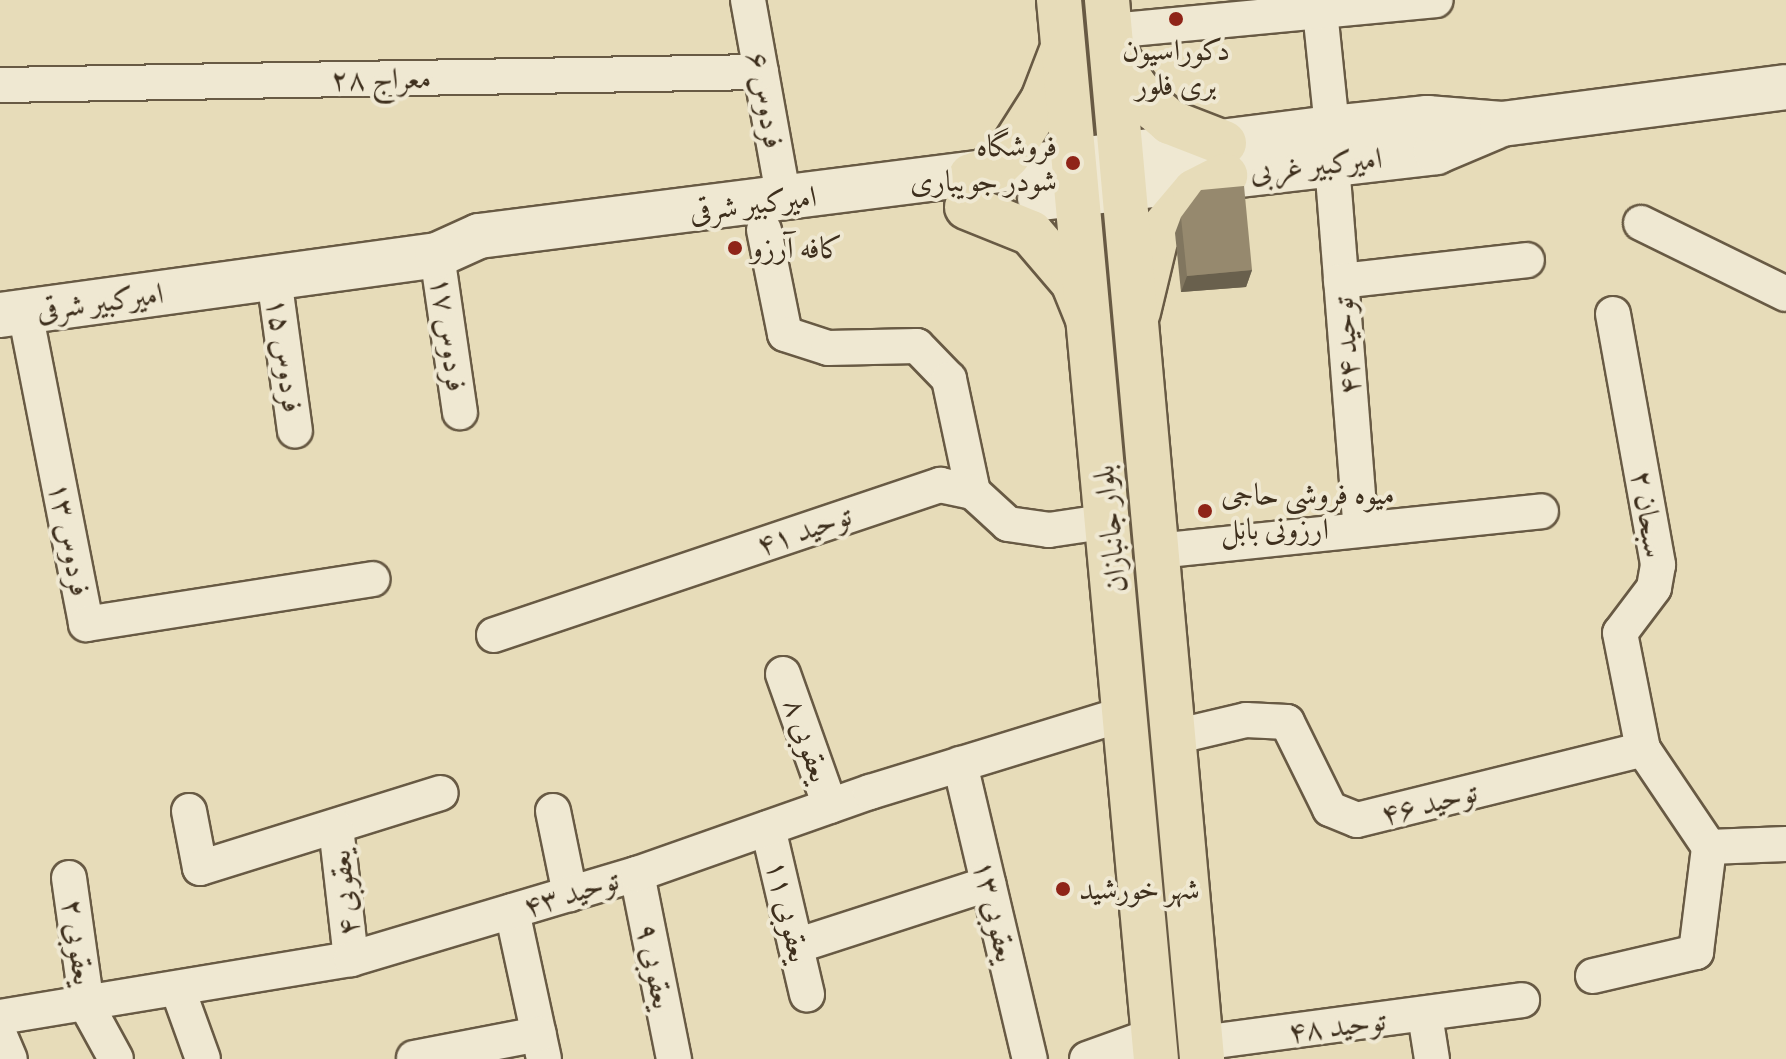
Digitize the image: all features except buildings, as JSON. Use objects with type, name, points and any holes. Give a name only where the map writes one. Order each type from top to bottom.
[{"type":"main road","name":"بلوار جانبازان","points":[[1059,0],[1127,713],[1155,1047]]},
{"type":"main road","name":"بلوار جانبازان","points":[[1110,26],[1201,1051]]},
{"type":"main road","points":[[1110,26],[1135,87],[1163,116],[1225,159],[1156,237],[1136,319]]},
{"type":"main road","points":[[1063,48],[1043,100],[1008,155],[969,192],[1031,233],[1073,282],[1090,324]]},
{"type":"main road","name":"امیرکبیر غربی","points":[[1074,179],[1332,146],[1436,152],[1502,124],[1786,87]]},
{"type":"main road","name":"امیرکبیر شرقی","points":[[12,314],[437,255],[480,262],[774,215],[1074,179]]},
{"type":"street","name":"فردوس ۶","points":[[748,0],[761,72],[785,334],[828,348],[917,346],[949,379],[973,492]]},
{"type":"street","points":[[1110,26],[1436,0]]},
{"type":"street","name":"توحید ۴۴","points":[[1320,11],[1361,529]]},
{"type":"street","name":"معراج ۲۸","points":[[0,85],[761,72]]},
{"type":"street","points":[[1641,223],[1786,294]]},
{"type":"street","name":"فردوس ۱۷","points":[[437,255],[460,412]]},
{"type":"street","points":[[1341,281],[1527,260]]},
{"type":"street","name":"فردوس ۱۵","points":[[274,278],[295,431]]},
{"type":"street","name":"فردوس ۱۳","points":[[12,314],[86,624],[372,579]]},
{"type":"street","name":"سبحان ۲","points":[[1613,314],[1658,565],[1654,588],[1620,633],[1643,749]]},
{"type":"street","name":"توحید ۴۱","points":[[494,635],[940,485],[973,492]]},
{"type":"street","points":[[973,492],[1008,524],[1049,530],[1109,521]]},
{"type":"street","points":[[1157,551],[1541,511]]},
{"type":"street","name":"یعقوبی ۸","points":[[783,674],[830,806]]},
{"type":"street","name":"توحید ۴۳","points":[[0,1017],[87,1006],[351,959],[637,874],[830,806],[1127,713]]},
{"type":"street","name":"توحید ۴۶","points":[[1174,737],[1246,720],[1287,722],[1330,809],[1357,820],[1643,749]]},
{"type":"street","points":[[1593,976],[1696,952],[1709,847],[1643,749]]},
{"type":"street","name":"یعقوبی ۱۳","points":[[960,764],[1030,1059]]},
{"type":"street","points":[[189,811],[200,868],[441,793]]},
{"type":"street","points":[[553,811],[570,894]]},
{"type":"street","name":"یعقوبی ۴","points":[[336,827],[351,959]]},
{"type":"street","name":"یعقوبی ۱۱","points":[[768,828],[807,994]]},
{"type":"street","points":[[1709,847],[1786,844]]},
{"type":"street","name":"یعقوبی ۹","points":[[637,874],[674,1059]]},
{"type":"street","name":"یعقوبی ۲","points":[[69,878],[87,1006]]},
{"type":"street","points":[[796,946],[988,884]]},
{"type":"street","points":[[414,1058],[542,1046],[512,911]]},
{"type":"street","points":[[178,990],[203,1059]]},
{"type":"street","name":"توحید ۴۸","points":[[1201,1051],[1522,1000]]},
{"type":"street","points":[[87,1006],[116,1059]]},
{"type":"street","name":"توحید ۴۸","points":[[1425,1015],[1432,1059]]},
{"type":"street","points":[[0,1036],[10,1059]]},
{"type":"street","points":[[1087,1059],[1155,1047]]},
{"type":"place","name":"دکوراسیون بری فلور","points":[[1176,19]]},
{"type":"place","name":"فروشگاه شودر جویباری","points":[[1073,163]]},
{"type":"place","name":"کافه آرزو","points":[[735,248]]},
{"type":"place","name":"میوه فروشی حاجی ارزونی بابل","points":[[1205,511]]},
{"type":"place","name":"شهر خورشید","points":[[1063,889]]}]
